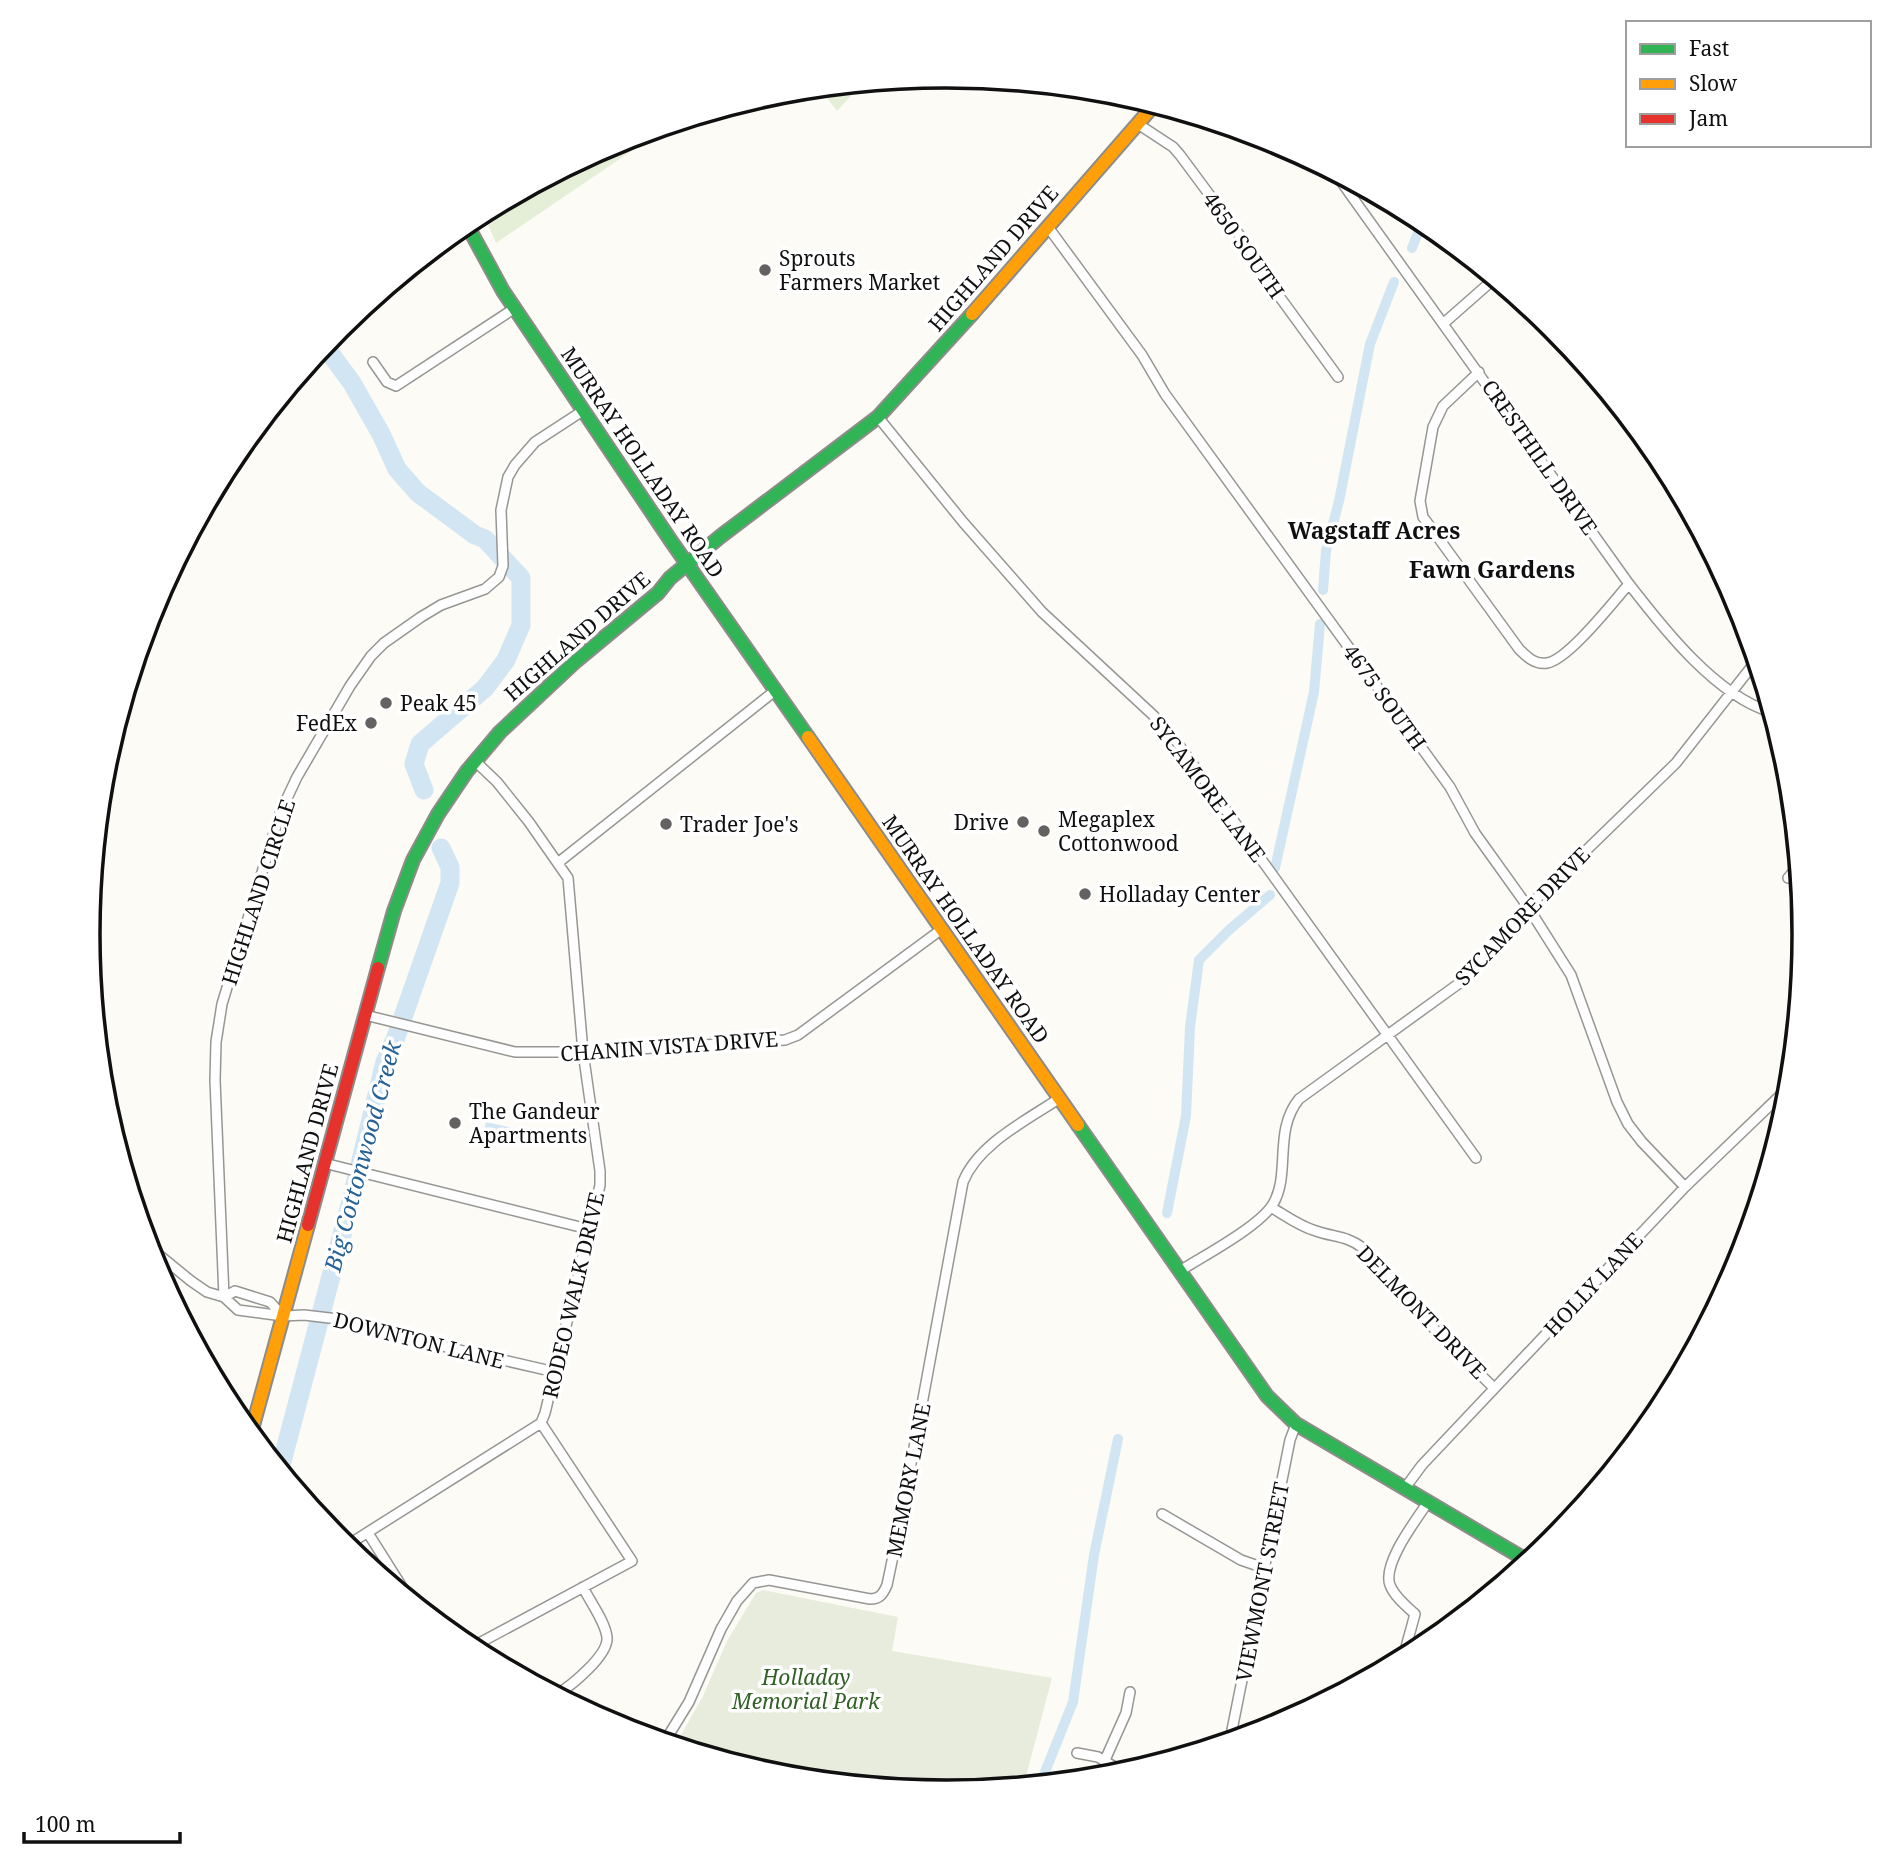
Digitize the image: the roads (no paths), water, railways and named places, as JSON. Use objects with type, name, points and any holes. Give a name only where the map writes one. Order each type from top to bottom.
[{"type":"main road","name":"HIGHLAND DRIVE","points":[[255,1420],[394,911],[411,864],[436,814],[475,761],[539,691],[659,593],[670,578],[736,524],[878,417],[1148,112]]},
{"type":"main road","name":"MURRAY HOLLADAY ROAD","points":[[472,233],[515,308],[688,564],[1267,1396],[1296,1424],[1519,1556]]},
{"type":"street","name":"4650 SOUTH","points":[[1138,124],[1181,155],[1247,244],[1271,285],[1338,377]]},
{"type":"street","name":"CRESTHILL DRIVE","points":[[1347,189],[1629,584],[1675,642],[1731,691],[1761,708]]},
{"type":"street","name":"4675 SOUTH","points":[[1048,227],[1450,787],[1475,833],[1528,907],[1574,980],[1617,1102],[1628,1125],[1685,1187]]},
{"type":"street","points":[[1444,323],[1488,284]]},
{"type":"street","points":[[373,362],[387,382],[396,386],[515,308]]},
{"type":"street","points":[[1479,372],[1443,407],[1433,428],[1420,501],[1423,517],[1519,649],[1535,662],[1546,663],[1565,655],[1629,584]]},
{"type":"street","name":"HIGHLAND CIRCLE","points":[[224,1297],[216,1112],[216,1041],[226,991],[280,813],[297,777],[350,686],[371,656],[431,611],[457,598],[476,593],[499,578],[503,566],[500,510],[503,492],[514,465],[535,442],[584,410]]},
{"type":"street","name":"SYCAMORE LANE","points":[[878,417],[971,532],[1042,612],[1154,716],[1174,738],[1476,1158]]},
{"type":"street","name":"SYCAMORE DRIVE","points":[[1271,1207],[1278,1190],[1286,1126],[1295,1104],[1316,1085],[1461,982],[1528,907],[1676,763],[1749,669]]},
{"type":"street","points":[[559,862],[776,690]]},
{"type":"street","name":"RODEO WALK DRIVE","points":[[356,1540],[541,1423],[588,1229],[597,1203],[600,1171],[583,1052],[568,877],[496,782],[475,761]]},
{"type":"street","name":"CHANIN VISTA DRIVE","points":[[365,1015],[515,1052],[583,1052],[785,1040],[798,1035],[942,929]]},
{"type":"street","name":"MEMORY LANE","points":[[670,1733],[689,1702],[724,1623],[741,1594],[753,1583],[776,1581],[870,1599],[879,1598],[883,1592],[899,1530],[963,1182],[981,1153],[1060,1098]]},
{"type":"street","name":"HOLLY LANE","points":[[1405,1488],[1422,1465],[1685,1187],[1776,1100]]},
{"type":"street","points":[[324,1163],[588,1229]]},
{"type":"street","points":[[1180,1271],[1235,1236],[1271,1207]]},
{"type":"street","name":"DELMONT DRIVE","points":[[1271,1207],[1315,1231],[1346,1237],[1363,1248],[1437,1332],[1494,1388]]},
{"type":"street","name":"DOWNTON LANE","points":[[166,1261],[207,1292],[224,1297],[238,1310],[283,1316],[338,1318],[555,1372]]},
{"type":"street","points":[[224,1297],[235,1291],[259,1298],[270,1302],[283,1316]]},
{"type":"street","points":[[483,1641],[632,1561],[541,1423]]},
{"type":"street","name":"VIEWMONT STREET","points":[[1232,1730],[1290,1440],[1296,1424]]},
{"type":"street","points":[[1407,1642],[1415,1614],[1392,1590],[1389,1571],[1397,1552],[1428,1502]]},
{"type":"street","points":[[1162,1514],[1241,1560],[1264,1568]]},
{"type":"street","points":[[368,1533],[395,1576]]},
{"type":"street","points":[[565,1689],[577,1681],[603,1652],[607,1642],[583,1587]]},
{"type":"street","points":[[1105,1760],[1126,1713],[1130,1692]]},
{"type":"street","points":[[1077,1753],[1110,1763]]},
{"type":"water","points":[[486,1122],[525,1131],[523,1143],[483,1135]]},
{"type":"waterway","points":[[1412,248],[1418,232]]},
{"type":"waterway","points":[[1323,590],[1326,551],[1339,501],[1370,344],[1394,282]]},
{"type":"waterway","name":"Big Cottonwood Creek","points":[[331,354],[352,383],[397,469],[418,493],[475,535],[485,539],[521,578],[521,625],[506,660],[485,688],[420,744],[414,764],[424,790]]},
{"type":"waterway","points":[[1275,868],[1314,692],[1320,624]]},
{"type":"waterway","name":"Big Cottonwood Creek","points":[[283,1458],[385,1062],[450,883],[450,867],[441,848]]},
{"type":"waterway","points":[[1167,1213],[1186,1116],[1190,1027],[1199,960],[1270,895]]},
{"type":"waterway","points":[[1044,1773],[1073,1702],[1094,1555],[1118,1439]]},
{"type":"place","name":"Sprouts Farmers Market","points":[[765,270]]},
{"type":"place","name":"Peak 45","points":[[386,703]]},
{"type":"place","name":"FedEx","points":[[371,723]]},
{"type":"place","name":"Drive","points":[[1023,822]]},
{"type":"place","name":"Trader Joe's","points":[[666,824]]},
{"type":"place","name":"Megaplex Cottonwood","points":[[1044,831]]},
{"type":"place","name":"Holladay Center","points":[[1085,894]]},
{"type":"place","name":"The Gandeur Apartments","points":[[455,1123]]},
{"type":"district","name":"Wagstaff Acres","points":[[1374,530]]},
{"type":"district","name":"Fawn Gardens","points":[[1492,569]]},
{"type":"park label","name":"Holladay Memorial Park","points":[[806,1689]]}]
